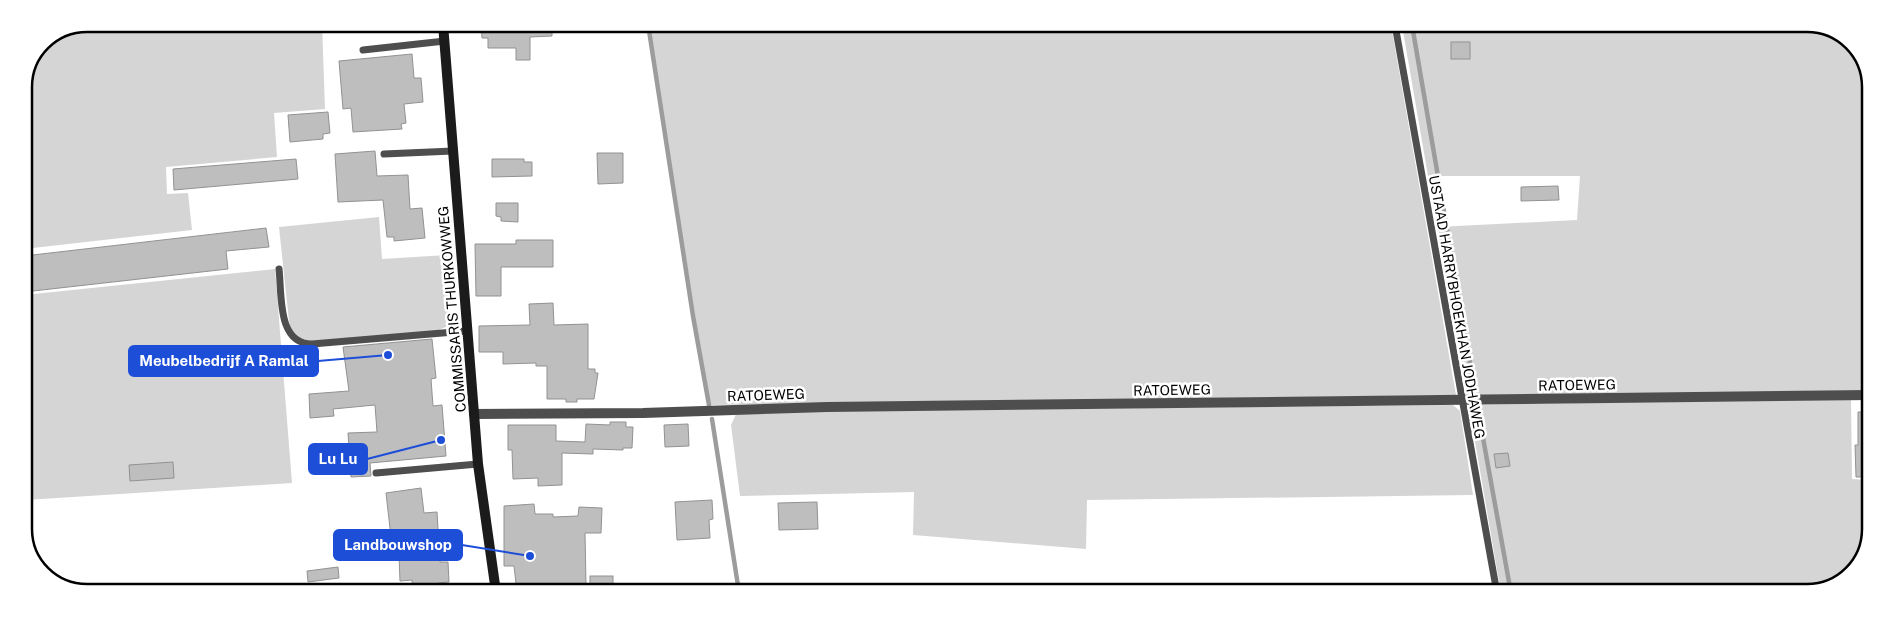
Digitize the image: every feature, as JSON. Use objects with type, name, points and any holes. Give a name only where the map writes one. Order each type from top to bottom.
[{"type":"main road","name":"COMMISSARIS THURKOWWEG","points":[[444,32],[466,331],[478,464],[495,584]]},
{"type":"street","name":"RATOEWEG","points":[[474,414],[661,412],[827,407],[1862,395]]},
{"type":"lane","name":"USTAAD HARRYBHOEKHAN JODHAWEG","points":[[1396,32],[1460,399],[1495,584]]},
{"type":"lane","points":[[363,50],[445,41]]},
{"type":"lane","points":[[384,154],[453,151]]},
{"type":"lane","points":[[280,270],[285,325],[292,338],[298,342],[312,344],[466,331]]},
{"type":"lane","points":[[376,473],[478,464]]},
{"type":"shaded area","points":[[88,32],[322,32],[325,109],[274,113],[277,157],[166,167],[167,194],[188,193],[192,230],[32,248],[32,88],[37,67],[42,57],[57,42],[67,37]]},
{"type":"shaded area","points":[[649,32],[1392,32],[1456,395],[709,405],[693,316]]},
{"type":"shaded area","points":[[1403,32],[1807,32],[1822,34],[1838,42],[1849,51],[1858,67],[1862,84],[1862,391],[1472,395],[1467,393],[1438,227],[1577,220],[1580,176],[1428,176]]},
{"type":"shaded area","points":[[379,217],[382,259],[447,255],[450,322],[448,326],[436,331],[315,341],[301,338],[292,330],[289,321],[279,227]]},
{"type":"shaded area","points":[[275,269],[292,483],[33,500],[32,294]]},
{"type":"shaded area","points":[[1851,398],[1852,479],[1862,480],[1861,544],[1849,566],[1832,579],[1818,583],[1499,584],[1471,418],[1473,405]]},
{"type":"shaded area","points":[[1453,405],[1460,411],[1473,495],[1087,500],[1086,549],[913,535],[914,492],[740,496],[731,425],[736,414],[828,411]]},
{"type":"building","points":[[482,32],[552,32],[552,36],[530,37],[530,60],[516,60],[516,48],[488,48],[488,38],[482,38]]},
{"type":"building","points":[[1451,42],[1470,42],[1470,59],[1451,59]]},
{"type":"building","points":[[412,54],[414,78],[421,78],[423,102],[404,104],[406,123],[401,124],[402,129],[353,132],[351,108],[343,109],[339,61]]},
{"type":"building","points":[[328,112],[330,133],[323,134],[323,139],[290,142],[288,115]]},
{"type":"building","points":[[375,151],[377,176],[408,175],[410,209],[422,208],[425,238],[394,241],[394,237],[387,237],[383,200],[338,202],[335,154]]},
{"type":"building","points":[[597,153],[623,153],[623,183],[598,184]]},
{"type":"building","points":[[296,159],[298,179],[174,190],[173,169]]},
{"type":"building","points":[[492,159],[524,159],[524,162],[532,162],[532,176],[492,177]]},
{"type":"building","points":[[1558,186],[1559,200],[1521,201],[1521,187]]},
{"type":"building","points":[[496,203],[518,203],[518,222],[501,221],[501,217],[496,216]]},
{"type":"building","points":[[266,228],[269,247],[226,251],[228,269],[32,291],[32,255]]},
{"type":"building","points":[[516,240],[553,240],[553,267],[501,267],[501,296],[476,296],[475,244],[516,244]]},
{"type":"building","points":[[553,303],[554,325],[588,324],[588,369],[595,369],[595,373],[598,373],[594,399],[577,399],[577,402],[566,402],[566,399],[547,399],[547,366],[536,366],[536,363],[503,364],[503,352],[479,352],[479,326],[530,325],[529,304]]},
{"type":"building","points":[[432,339],[436,378],[431,379],[433,406],[442,405],[446,456],[370,463],[371,476],[351,477],[348,433],[377,432],[375,405],[333,409],[334,416],[310,418],[309,394],[349,391],[343,347]]},
{"type":"building","points":[[1858,412],[1862,412],[1862,477],[1856,477],[1855,445],[1858,445]]},
{"type":"building","points":[[610,422],[626,422],[626,427],[633,427],[632,448],[623,448],[623,450],[593,449],[593,454],[562,453],[562,485],[538,486],[538,478],[513,479],[512,450],[508,450],[508,425],[556,425],[556,441],[585,442],[586,424],[610,425]]},
{"type":"building","points":[[688,424],[689,446],[665,447],[664,425]]},
{"type":"building","points":[[1508,453],[1510,466],[1496,468],[1494,454]]},
{"type":"building","points":[[173,462],[174,478],[130,481],[129,465]]},
{"type":"building","points":[[421,488],[424,513],[437,512],[440,562],[448,562],[449,582],[412,584],[412,580],[400,581],[399,555],[396,555],[394,537],[391,537],[386,493]]},
{"type":"building","points":[[712,500],[713,519],[709,520],[710,538],[677,540],[675,502]]},
{"type":"building","points":[[817,502],[818,529],[779,530],[778,503]]},
{"type":"building","points":[[534,504],[535,514],[553,514],[553,517],[578,516],[579,507],[602,508],[601,533],[585,533],[586,584],[516,584],[514,566],[504,566],[504,506]]},
{"type":"building","points":[[338,567],[339,578],[308,582],[307,571]]},
{"type":"building","points":[[590,576],[613,576],[613,584],[590,584]]},
{"type":"waterway","points":[[649,32],[693,316],[709,405]]},
{"type":"waterway","points":[[1413,32],[1474,386]]},
{"type":"waterway","points":[[1478,410],[1509,584]]},
{"type":"waterway","points":[[712,419],[738,584]]},
{"type":"place","name":"Meubelbedrijf A Ramlal","points":[[388,355]]},
{"type":"place","name":"Lu Lu","points":[[441,440]]},
{"type":"place","name":"Landbouwshop","points":[[530,556]]}]
